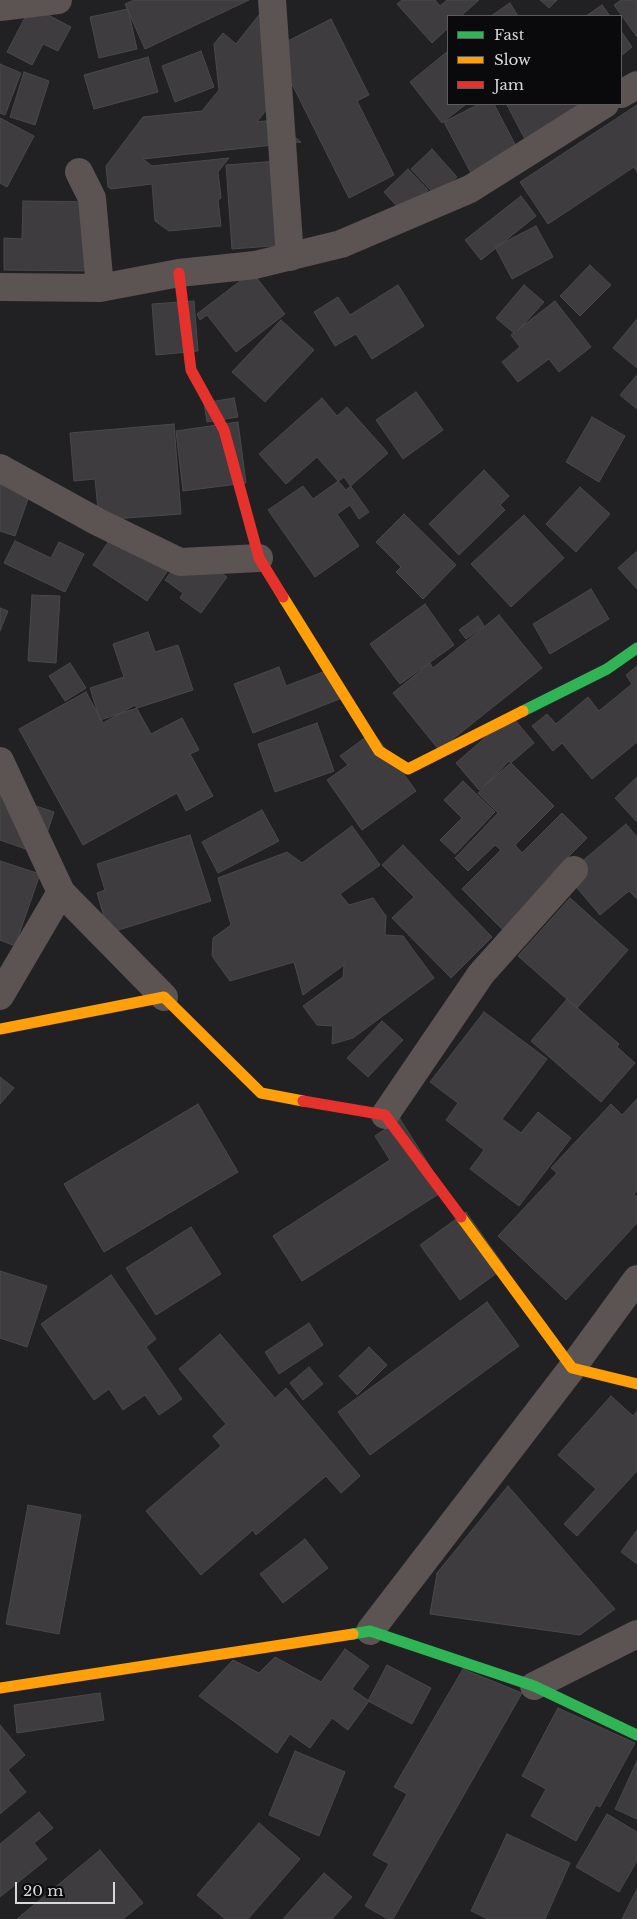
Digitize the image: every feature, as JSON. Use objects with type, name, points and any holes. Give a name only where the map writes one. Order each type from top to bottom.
[{"type":"street","points":[[0,7],[58,0]]},
{"type":"street","points":[[272,0],[290,257]]},
{"type":"street","points":[[622,93],[637,85]]},
{"type":"street","points":[[0,287],[100,288],[179,273],[255,265],[341,244],[470,189],[603,105]]},
{"type":"street","points":[[79,172],[92,198],[100,288]]},
{"type":"street","points":[[179,273],[191,370],[224,430],[259,558],[379,751],[408,769],[607,669],[637,648]]},
{"type":"street","points":[[0,468],[98,522],[180,562],[259,558]]},
{"type":"street","points":[[0,761],[61,892],[164,998],[261,1093],[385,1115],[572,1368],[637,1384]]},
{"type":"street","points":[[385,1115],[480,974],[574,870]]},
{"type":"street","points":[[0,996],[61,892]]},
{"type":"street","points":[[0,1029],[164,998]]},
{"type":"street","points":[[370,1631],[572,1368],[637,1279]]},
{"type":"street","points":[[0,1688],[370,1631],[534,1686],[637,1735]]},
{"type":"street","points":[[534,1686],[637,1634]]},
{"type":"building","points":[[134,0],[249,0],[145,49],[125,4]]},
{"type":"building","points":[[402,0],[435,0],[440,6],[447,0],[479,0],[462,15],[447,15],[447,29],[432,43],[397,4]]},
{"type":"building","points":[[540,0],[557,0],[549,8]]},
{"type":"building","points":[[621,0],[637,0],[637,37],[622,15],[614,5]]},
{"type":"building","points":[[510,3],[517,15],[492,15]]},
{"type":"building","points":[[602,5],[609,15],[587,15]]},
{"type":"building","points":[[31,6],[71,27],[58,51],[43,44],[32,65],[7,52]]},
{"type":"building","points":[[266,6],[275,98],[257,122],[273,120],[301,142],[143,159],[152,166],[229,158],[218,172],[221,198],[218,200],[221,226],[169,231],[155,221],[152,184],[111,189],[108,187],[106,166],[143,117],[202,111],[219,90],[214,44],[223,33],[236,44]]},
{"type":"building","points":[[128,9],[137,49],[99,58],[90,17]]},
{"type":"building","points":[[331,19],[369,95],[357,101],[394,175],[349,198],[274,48]]},
{"type":"building","points":[[622,32],[632,47],[622,55]]},
{"type":"building","points":[[201,51],[214,87],[175,102],[162,66]]},
{"type":"building","points":[[447,52],[447,105],[465,105],[442,123],[410,82]]},
{"type":"building","points":[[148,57],[158,92],[94,109],[84,75]]},
{"type":"building","points":[[0,64],[21,73],[5,115],[0,113]]},
{"type":"building","points":[[24,72],[49,81],[35,125],[10,117]]},
{"type":"building","points":[[477,105],[495,105],[519,152],[472,175],[444,122]]},
{"type":"building","points":[[507,105],[590,105],[528,145]]},
{"type":"building","points":[[637,105],[637,172],[634,167],[548,224],[520,182]]},
{"type":"building","points":[[0,118],[34,136],[7,187],[0,183]]},
{"type":"building","points":[[432,149],[457,177],[436,196],[411,169]]},
{"type":"building","points":[[278,161],[284,245],[232,249],[226,165]]},
{"type":"building","points":[[408,169],[428,190],[403,213],[384,192]]},
{"type":"building","points":[[521,196],[536,216],[481,260],[465,240]]},
{"type":"building","points":[[23,201],[102,202],[96,271],[4,270],[4,238],[22,239]]},
{"type":"building","points":[[536,226],[553,257],[512,279],[495,247]]},
{"type":"building","points":[[590,265],[611,285],[580,316],[560,296]]},
{"type":"building","points":[[252,272],[285,314],[236,352],[207,315],[200,320],[197,314]]},
{"type":"building","points":[[398,285],[424,326],[372,359],[356,334],[335,346],[314,312],[338,297],[350,315]]},
{"type":"building","points":[[524,285],[544,302],[515,334],[496,318]]},
{"type":"building","points":[[194,301],[198,351],[156,355],[152,304]]},
{"type":"building","points":[[555,301],[591,347],[559,372],[549,359],[518,382],[502,362],[520,347],[511,335]]},
{"type":"building","points":[[637,319],[637,368],[613,348]]},
{"type":"building","points":[[281,320],[314,350],[265,402],[232,372]]},
{"type":"building","points":[[637,375],[637,409],[620,395]]},
{"type":"building","points":[[416,392],[443,430],[403,459],[376,420]]},
{"type":"building","points":[[234,398],[238,417],[207,422],[204,403]]},
{"type":"building","points":[[322,398],[337,416],[347,407],[388,453],[346,490],[317,457],[286,484],[259,454]]},
{"type":"building","points":[[592,417],[625,436],[599,482],[566,462]]},
{"type":"building","points":[[238,422],[246,483],[183,491],[176,431]]},
{"type":"building","points":[[174,424],[181,514],[99,520],[95,479],[74,481],[70,433]]},
{"type":"building","points":[[484,470],[509,496],[500,505],[505,510],[459,555],[429,524]]},
{"type":"building","points":[[0,474],[33,485],[15,536],[0,531]]},
{"type":"building","points":[[344,477],[369,512],[359,519],[350,505],[337,514],[359,546],[315,577],[268,510],[303,486],[313,499]]},
{"type":"building","points":[[580,487],[610,514],[576,552],[546,524]]},
{"type":"building","points":[[404,514],[456,565],[423,599],[396,572],[401,567],[376,542]]},
{"type":"building","points":[[524,515],[564,558],[511,607],[471,564]]},
{"type":"building","points":[[122,521],[177,557],[147,601],[93,565]]},
{"type":"building","points":[[15,541],[51,558],[59,542],[84,554],[65,592],[4,563]]},
{"type":"building","points":[[187,550],[227,577],[201,613],[180,598],[183,593],[165,580]]},
{"type":"building","points":[[637,551],[637,589],[618,568]]},
{"type":"building","points":[[591,589],[609,619],[550,654],[533,624]]},
{"type":"building","points":[[32,595],[60,596],[56,663],[28,661]]},
{"type":"building","points":[[425,604],[454,645],[400,684],[370,644]]},
{"type":"building","points":[[0,608],[8,611],[0,631]]},
{"type":"building","points":[[499,615],[542,668],[439,750],[393,693],[430,663],[433,668]]},
{"type":"building","points":[[478,616],[484,626],[466,639],[459,630]]},
{"type":"building","points":[[148,632],[155,652],[178,645],[193,690],[100,720],[90,688],[124,677],[113,644]]},
{"type":"building","points":[[70,663],[86,688],[65,701],[49,676]]},
{"type":"building","points":[[637,666],[637,742],[592,779],[562,743],[553,751],[532,726],[547,714],[556,724],[588,697],[599,711],[632,684],[626,675]]},
{"type":"building","points":[[279,667],[286,686],[331,669],[342,698],[253,733],[234,684]]},
{"type":"building","points":[[86,692],[103,723],[135,705],[151,734],[182,718],[199,750],[190,754],[213,796],[186,811],[177,793],[83,845],[19,729]]},
{"type":"building","points":[[511,715],[534,743],[479,790],[456,763]]},
{"type":"building","points":[[317,723],[334,771],[275,792],[258,744]]},
{"type":"building","points":[[373,732],[416,791],[362,830],[327,780],[348,765],[340,756]]},
{"type":"building","points":[[509,761],[554,806],[515,845],[522,853],[562,813],[587,838],[548,877],[553,881],[504,931],[462,889],[501,850],[495,845],[468,871],[455,858],[498,813],[478,793]]},
{"type":"building","points":[[637,777],[637,821],[636,821],[615,798]]},
{"type":"building","points":[[463,781],[495,812],[455,854],[440,840],[462,818],[444,800]]},
{"type":"building","points":[[0,794],[54,812],[40,854],[0,840]]},
{"type":"building","points":[[262,810],[279,841],[218,873],[202,842]]},
{"type":"building","points":[[626,824],[637,837],[637,899],[629,891],[600,915],[566,875]]},
{"type":"building","points":[[352,826],[380,865],[340,894],[349,905],[373,898],[386,916],[385,935],[403,936],[434,978],[353,1038],[332,1044],[333,1026],[317,1025],[303,1006],[343,977],[344,965],[303,995],[294,962],[230,981],[212,956],[213,938],[231,925],[218,878],[287,852],[302,863]]},
{"type":"building","points":[[190,835],[211,901],[109,933],[97,893],[105,890],[97,864]]},
{"type":"building","points":[[403,845],[492,937],[451,978],[392,918],[414,897],[382,865]]},
{"type":"building","points":[[0,861],[40,874],[15,946],[0,940]]},
{"type":"building","points":[[570,898],[628,950],[577,1008],[518,956]]},
{"type":"building","points":[[567,999],[619,1044],[617,1047],[635,1063],[601,1102],[531,1041]]},
{"type":"building","points":[[484,1012],[547,1059],[502,1119],[521,1133],[538,1112],[571,1138],[519,1206],[470,1169],[484,1150],[446,1120],[458,1103],[430,1082]]},
{"type":"building","points":[[382,1021],[403,1040],[368,1077],[347,1058]]},
{"type":"building","points":[[0,1077],[14,1088],[0,1104]]},
{"type":"building","points":[[637,1099],[637,1191],[634,1194],[637,1197],[637,1223],[566,1300],[498,1236],[557,1173],[551,1168],[611,1104],[622,1115]]},
{"type":"building","points":[[198,1104],[238,1172],[104,1252],[64,1184]]},
{"type":"building","points":[[400,1119],[445,1190],[302,1281],[273,1236],[390,1160],[375,1136]]},
{"type":"building","points":[[466,1212],[505,1267],[460,1300],[420,1245]]},
{"type":"building","points":[[191,1227],[221,1274],[156,1315],[126,1268]]},
{"type":"building","points":[[0,1271],[47,1286],[27,1347],[0,1338]]},
{"type":"building","points":[[111,1275],[156,1339],[146,1347],[182,1399],[159,1415],[145,1395],[123,1410],[109,1389],[94,1400],[41,1324]]},
{"type":"building","points":[[487,1302],[519,1346],[370,1455],[338,1412]]},
{"type":"building","points":[[309,1323],[323,1345],[279,1374],[265,1352]]},
{"type":"building","points":[[220,1334],[275,1398],[286,1388],[360,1476],[341,1493],[326,1476],[256,1535],[253,1530],[201,1575],[146,1511],[221,1446],[213,1436],[226,1424],[179,1369]]},
{"type":"building","points":[[369,1347],[387,1365],[357,1395],[339,1376]]},
{"type":"building","points":[[309,1367],[323,1384],[303,1400],[290,1383]]},
{"type":"building","points":[[611,1396],[633,1416],[637,1411],[637,1471],[577,1536],[564,1524],[596,1489],[558,1455]]},
{"type":"building","points":[[508,1486],[615,1609],[580,1635],[430,1614],[437,1573]]},
{"type":"building","points":[[28,1505],[81,1515],[59,1634],[6,1624]]},
{"type":"building","points":[[637,1530],[637,1564],[621,1552]]},
{"type":"building","points":[[305,1539],[328,1568],[283,1603],[260,1574]]},
{"type":"building","points":[[345,1649],[369,1666],[352,1689],[369,1701],[348,1730],[332,1718],[310,1748],[290,1734],[277,1753],[199,1696],[233,1660],[259,1673],[275,1657],[321,1682]]},
{"type":"building","points":[[387,1665],[431,1688],[412,1724],[368,1701]]},
{"type":"building","points":[[463,1669],[522,1693],[393,1919],[388,1919],[365,1906],[389,1864],[373,1855],[407,1794],[394,1787]]},
{"type":"building","points":[[100,1693],[104,1720],[17,1733],[14,1705]]},
{"type":"building","points":[[558,1708],[635,1743],[600,1807],[596,1805],[576,1841],[531,1816],[546,1789],[522,1776]]},
{"type":"building","points":[[0,1725],[25,1755],[8,1770],[26,1792],[0,1814]]},
{"type":"building","points":[[295,1751],[345,1772],[319,1836],[269,1815]]},
{"type":"building","points":[[637,1761],[637,1819],[615,1809]]},
{"type":"building","points":[[39,1812],[53,1828],[34,1843],[47,1859],[0,1897],[0,1844]]},
{"type":"building","points":[[607,1814],[637,1832],[637,1861],[619,1892],[576,1867]]},
{"type":"building","points":[[259,1823],[300,1859],[248,1919],[225,1919],[197,1895]]},
{"type":"building","points":[[507,1834],[570,1863],[545,1919],[488,1919],[471,1911]]},
{"type":"building","points":[[100,1850],[143,1903],[123,1919],[17,1919]]},
{"type":"building","points":[[324,1873],[352,1897],[332,1919],[283,1919]]},
{"type":"building","points":[[637,1889],[637,1919],[622,1919]]},
{"type":"traffic: fast","points":[[523,711],[607,669],[637,648]]},
{"type":"traffic: fast","points":[[353,1634],[370,1631],[534,1686],[637,1735]]},
{"type":"traffic: slow","points":[[283,597],[379,751],[408,769],[523,711]]},
{"type":"traffic: slow","points":[[0,1029],[164,997],[261,1093],[303,1101]]},
{"type":"traffic: slow","points":[[461,1217],[572,1368],[637,1384]]},
{"type":"traffic: slow","points":[[0,1688],[353,1634]]},
{"type":"traffic: jam","points":[[179,273],[191,370],[224,430],[259,558],[283,597]]},
{"type":"traffic: jam","points":[[303,1101],[385,1115],[461,1217]]}]
